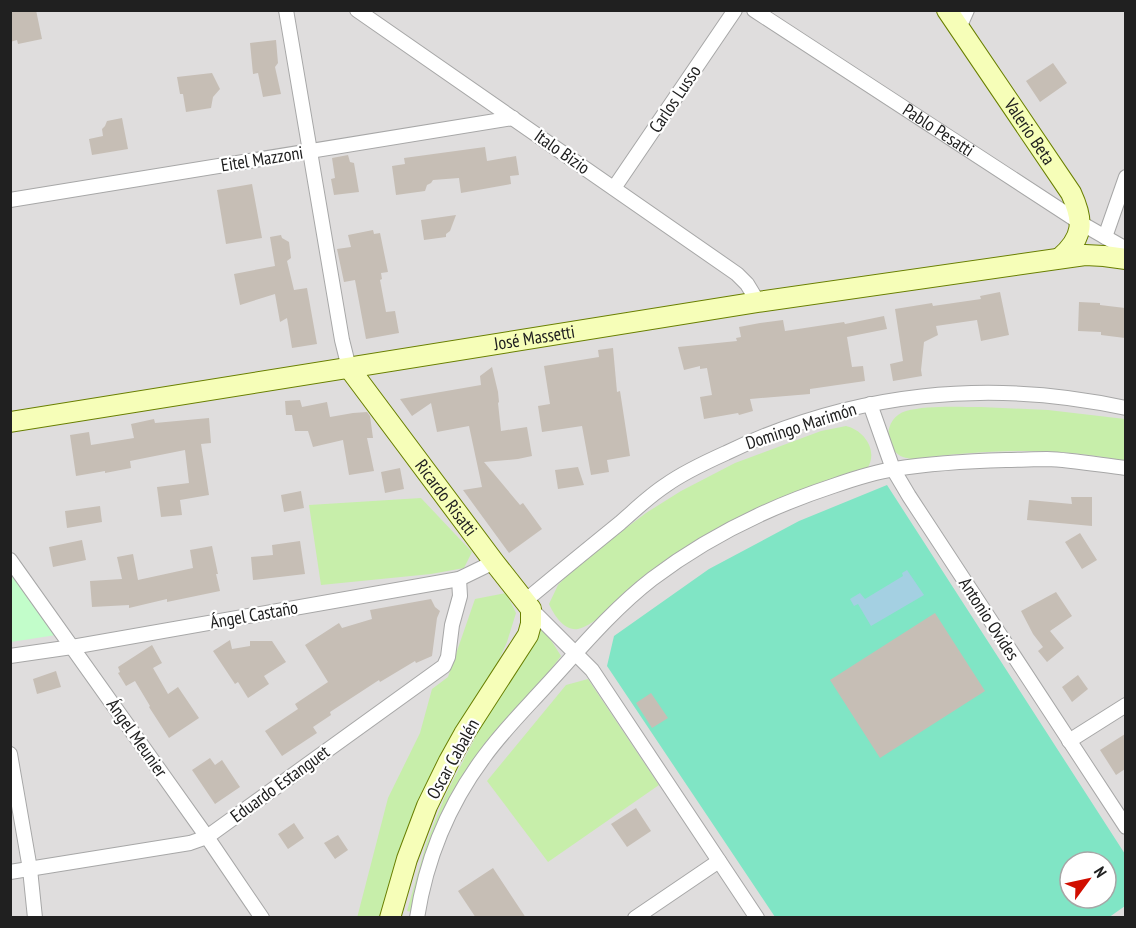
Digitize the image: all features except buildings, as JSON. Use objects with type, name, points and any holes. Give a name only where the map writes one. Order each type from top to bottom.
[{"type":"main road","name":"Valerio Beta","points":[[948,10],[963,19],[1071,193],[1079,214],[1079,222]]},
{"type":"main road","points":[[1060,258],[1072,247],[1077,238],[1079,222]]},
{"type":"main road","points":[[1060,258],[1085,255],[1125,259]]},
{"type":"main road","name":"José Massetti","points":[[10,422],[758,302],[1060,258]]},
{"type":"main road","name":"Ricardo Risatti","points":[[349,368],[528,605]]},
{"type":"main road","name":"Oscar Cabalén","points":[[390,918],[407,858],[427,806],[448,761],[528,635],[531,624],[528,605]]},
{"type":"street","name":"Ricardo Risatti","points":[[286,10],[342,340],[349,368]]},
{"type":"street","name":"Italo Bizio","points":[[357,10],[737,273],[758,302]]},
{"type":"street","name":"Carlos Lusso","points":[[614,189],[735,10]]},
{"type":"street","name":"Pablo Pesatti","points":[[754,10],[1079,222],[1125,249]]},
{"type":"street","name":"Eitel Mazzoni","points":[[10,200],[513,118]]},
{"type":"street","points":[[1105,237],[1125,177]]},
{"type":"street","name":"Domingo Marimón","points":[[528,605],[666,485],[707,462],[765,436],[810,420],[870,404],[967,392],[1044,394],[1125,408]]},
{"type":"street","name":"Antonio Ovides","points":[[870,404],[893,469],[909,496],[1125,826]]},
{"type":"street","points":[[417,918],[432,855],[445,822],[484,756],[610,617],[652,580],[680,560],[722,534],[766,512],[850,480],[893,469],[972,461],[1047,459],[1125,468]]},
{"type":"street","name":"Ángel Meunier","points":[[10,560],[262,918]]},
{"type":"street","name":"Ángel Castaño","points":[[10,656],[459,579],[494,562]]},
{"type":"street","name":"Eduardo Estanguet","points":[[10,872],[190,843],[207,837],[444,666],[448,657],[452,625],[460,596],[459,579]]},
{"type":"street","name":"Ricardo Risatti","points":[[528,605],[592,670],[757,918]]},
{"type":"street","points":[[1069,741],[1125,705]]},
{"type":"street","points":[[10,754],[30,869],[35,918]]},
{"type":"street","points":[[635,918],[719,861]]},
{"type":"shaded area","points":[[10,11],[1125,11],[1125,917],[11,917]]},
{"type":"green space","points":[[933,407],[1048,410],[1125,419],[1125,461],[1046,451],[966,453],[912,459],[899,455],[890,444],[888,437],[891,424],[899,414],[906,411]]},
{"type":"green space","points":[[846,426],[859,432],[868,442],[871,455],[867,469],[752,513],[710,532],[683,550],[585,627],[573,629],[568,627],[554,613],[549,604],[558,585],[577,565],[646,513],[681,491],[735,463],[821,431]]},
{"type":"green space","points":[[887,485],[1125,854],[1125,906],[1108,918],[775,917],[607,666],[614,636],[709,569],[799,521]]},
{"type":"green space","points":[[421,498],[472,552],[464,568],[431,574],[321,585],[309,505]]},
{"type":"green space","points":[[11,568],[56,635],[11,642]]},
{"type":"green space","points":[[506,593],[516,613],[507,642],[382,917],[357,918],[388,798],[420,733],[432,689],[448,677],[475,599]]},
{"type":"green space","points":[[542,626],[561,656],[455,796],[416,913],[407,911],[427,841],[446,794],[490,709]]},
{"type":"green space","points":[[588,679],[659,785],[548,862],[487,781],[566,685]]},
{"type":"water","points":[[907,570],[924,595],[871,626],[858,604],[854,606],[850,599],[860,593],[865,599],[903,576],[902,573]]}]
